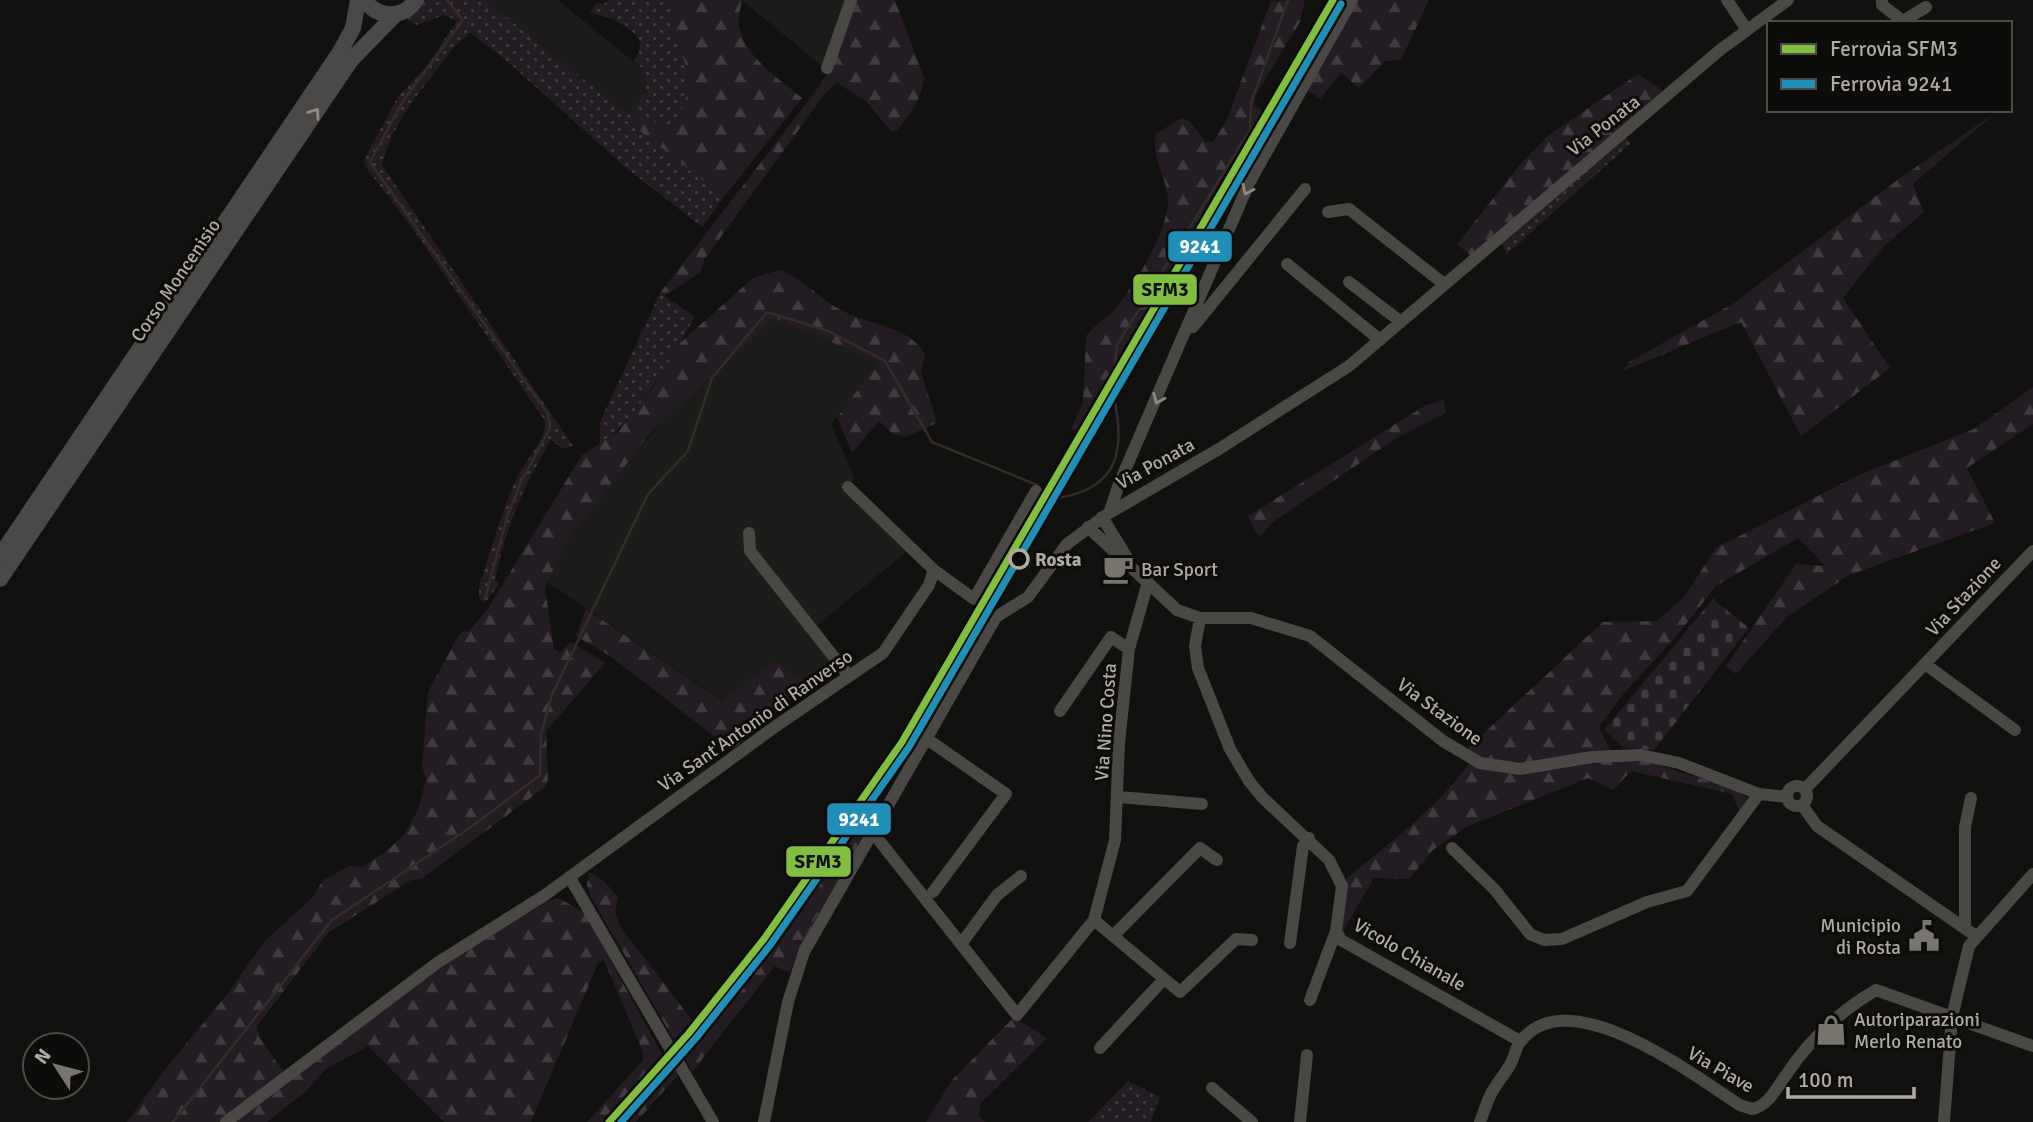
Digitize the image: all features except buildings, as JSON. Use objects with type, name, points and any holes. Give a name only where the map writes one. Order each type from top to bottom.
[{"type":"main road","name":"Corso Moncenisio","points":[[0,556],[340,51],[353,28],[358,0]]},
{"type":"main road","points":[[364,0],[377,12],[395,15]]},
{"type":"main road","name":"Corso Moncenisio","points":[[0,579],[351,60],[395,15],[404,12],[416,0]]},
{"type":"street","points":[[827,68],[851,0]]},
{"type":"street","points":[[1106,514],[1250,183],[1352,0]]},
{"type":"street","points":[[1727,0],[1748,30]]},
{"type":"street","name":"Via Ponata","points":[[927,739],[1000,614],[1028,597],[1058,554],[1088,527],[1323,385],[1748,30],[1788,0]]},
{"type":"street","points":[[1882,0],[1882,5],[1903,21],[1926,7]]},
{"type":"street","points":[[1185,335],[1305,189]]},
{"type":"street","points":[[1328,212],[1349,209],[1444,284]]},
{"type":"street","points":[[1287,264],[1380,340]]},
{"type":"street","points":[[1349,282],[1401,322]]},
{"type":"street","points":[[848,487],[934,569],[974,599],[1036,491]]},
{"type":"street","name":"Via Stazione","points":[[1106,514],[1132,565]]},
{"type":"street","name":"Via Stazione","points":[[1088,527],[1132,565],[1177,610],[1200,618],[1251,618],[1310,636],[1443,740],[1480,763],[1509,769],[1614,755],[1641,755],[1679,763],[1759,794],[1787,797]]},
{"type":"street","points":[[749,533],[750,551],[849,676]]},
{"type":"street","name":"Via Stazione","points":[[1805,789],[2033,551]]},
{"type":"street","name":"Via Sant'Antonio di Ranverso","points":[[226,1122],[437,963],[570,878],[776,726],[883,653],[929,585],[934,569]]},
{"type":"street","name":"Via Nino Costa","points":[[961,944],[1017,1015],[1094,920],[1115,839],[1119,797],[1119,743],[1129,649],[1148,582]]},
{"type":"street","name":"Vicolo Chianale","points":[[1200,618],[1195,646],[1198,668],[1234,758],[1263,798],[1329,860],[1342,886],[1336,931],[1340,940],[1520,1041]]},
{"type":"street","name":"Via Nino Costa","points":[[1060,711],[1111,638],[1129,649]]},
{"type":"street","points":[[1925,664],[2015,730]]},
{"type":"street","points":[[764,1122],[796,970],[813,934],[874,834],[927,739],[1006,794],[933,892]]},
{"type":"street","points":[[1793,786],[1805,789],[1807,797],[1802,805],[1792,805],[1787,797],[1793,786]]},
{"type":"street","points":[[1452,848],[1495,890],[1530,934],[1545,940],[1562,939],[1647,902],[1687,891],[1759,794]]},
{"type":"street","name":"Via Nino Costa","points":[[1119,797],[1202,804]]},
{"type":"street","points":[[1944,1122],[1952,1017],[1970,932],[1965,827],[1971,798]]},
{"type":"street","points":[[1802,805],[1816,826],[1970,932]]},
{"type":"street","points":[[874,834],[961,944],[997,895],[1021,876]]},
{"type":"street","points":[[1290,943],[1303,846],[1308,838]]},
{"type":"street","points":[[1113,936],[1200,848],[1217,860]]},
{"type":"street","points":[[1970,932],[2033,874]]},
{"type":"street","points":[[570,878],[665,1037],[712,1122]]},
{"type":"street","points":[[545,895],[575,895],[586,904]]},
{"type":"street","points":[[1094,920],[1180,992],[1236,939],[1252,940]]},
{"type":"street","points":[[1310,1000],[1336,931]]},
{"type":"street","points":[[1100,1048],[1164,979]]},
{"type":"street","name":"Via Piave","points":[[1520,1041],[1540,1026],[1577,1021],[1595,1023],[1623,1033],[1740,1105],[1758,1108],[1767,1101],[1814,1037],[1851,1004],[1875,990],[1952,1017]]},
{"type":"street","points":[[1952,1017],[2033,1046]]},
{"type":"street","points":[[1480,1122],[1491,1093],[1512,1062],[1520,1041]]},
{"type":"street","points":[[1300,1122],[1307,1055]]},
{"type":"street","points":[[1212,1088],[1252,1122]]},
{"type":"street","points":[[1754,1122],[1758,1108]]},
{"type":"shaded area","points":[[485,0],[558,0],[645,71],[646,90],[628,115]]},
{"type":"shaded area","points":[[742,0],[849,0],[823,67]]},
{"type":"shaded area","points":[[774,318],[880,362],[831,424],[855,479],[841,489],[906,552],[809,632],[838,669],[816,686],[775,661],[723,700],[547,582],[567,542],[623,465],[674,410]]},
{"type":"green space","points":[[424,0],[485,0],[628,115],[626,120],[724,197],[702,227],[625,167],[502,57],[470,33],[455,46],[409,106],[391,137],[382,165],[573,446],[564,449],[551,440],[541,457],[510,525],[495,580],[499,584],[485,603],[479,598],[479,586],[497,529],[519,474],[542,435],[545,421],[415,232],[365,166],[364,159],[398,97],[425,68],[457,21],[444,15],[417,25],[404,18]]},
{"type":"green space","points":[[609,0],[673,0],[670,32],[682,55],[687,78],[685,102],[674,126],[658,124],[634,107],[646,90],[645,71],[634,61],[640,47],[639,39],[620,23],[590,13],[597,3],[604,4]]},
{"type":"green space","points":[[673,0],[743,0],[739,16],[740,31],[746,44],[766,68],[802,98],[724,197],[625,119],[634,107],[652,121],[663,126],[674,126],[685,102],[686,66],[670,32]]},
{"type":"green space","points":[[856,0],[895,0],[924,78],[910,114],[895,132],[891,131],[866,101],[837,83],[827,91],[704,260],[701,272],[664,296],[660,293],[815,92],[832,66]]},
{"type":"green space","points":[[1305,0],[1300,22],[1255,96],[1254,105],[1265,112],[1077,432],[1071,429],[1083,402],[1086,336],[1114,310],[1131,287],[1148,260],[1166,216],[1168,194],[1155,151],[1156,134],[1181,118],[1190,122],[1206,142],[1213,142],[1226,122],[1271,1]]},
{"type":"green space","points":[[1344,0],[1429,0],[1401,60],[1385,61],[1359,88],[1341,73],[1320,99],[1297,83]]},
{"type":"green space","points":[[1638,74],[1665,92],[1471,256],[1457,244],[1523,161],[1549,135]]},
{"type":"green space","points":[[1995,113],[1913,184],[1924,212],[1883,247],[1843,298],[1890,368],[1801,436],[1741,322],[1623,371],[1629,362],[1734,303],[1900,178]]},
{"type":"green space","points":[[1623,136],[1631,143],[1507,254],[1501,243]]},
{"type":"green space","points":[[779,270],[839,309],[898,331],[918,344],[925,354],[921,372],[937,423],[905,437],[893,434],[879,421],[852,453],[837,417],[879,362],[774,318],[647,437],[567,542],[545,588],[554,649],[560,653],[571,642],[605,663],[546,731],[548,780],[545,787],[423,878],[411,880],[328,933],[257,1026],[259,1037],[283,1071],[220,1122],[127,1122],[166,1068],[225,997],[265,941],[314,896],[322,881],[349,866],[363,867],[389,849],[404,834],[418,810],[426,780],[422,766],[428,692],[458,636],[463,631],[468,632],[487,610],[582,455],[618,432],[654,386],[668,358],[681,342],[753,278]]},
{"type":"green space","points":[[660,293],[695,317],[638,406],[611,436],[600,443],[600,422]]},
{"type":"green space","points":[[2033,387],[2033,424],[1967,468],[1995,523],[1849,575],[1787,617],[1736,674],[1726,666],[1796,564],[1826,566],[1798,538],[1716,586],[1675,638],[1624,693],[1599,727],[1610,750],[1738,790],[1751,803],[1741,815],[1732,794],[1631,771],[1613,790],[1588,778],[1468,826],[1433,850],[1409,879],[1374,878],[1343,931],[1345,880],[1448,790],[1475,755],[1467,749],[1603,622],[1657,621],[1684,597],[1716,548],[1859,475],[1974,429]]},
{"type":"green space","points":[[1444,400],[1446,413],[1398,437],[1273,522],[1259,538],[1248,516],[1426,405]]},
{"type":"green space","points":[[1713,599],[1749,628],[1654,750],[1624,748],[1604,730]]},
{"type":"green space","points":[[586,609],[722,700],[775,661],[810,683],[732,750],[610,656],[576,636]]},
{"type":"green space","points":[[862,819],[871,830],[799,945],[790,973],[775,966],[692,1072],[682,1052],[767,949]]},
{"type":"green space","points":[[589,872],[604,881],[618,897],[615,911],[619,925],[692,1020],[674,1040],[591,897],[587,885]]},
{"type":"green space","points":[[558,898],[584,912],[663,1056],[605,1122],[587,1122],[643,1060],[643,1052],[604,960],[598,963],[531,1122],[444,1122],[368,1046],[326,1069],[304,1093],[267,1122],[234,1122],[440,968],[548,901]]},
{"type":"green space","points":[[1014,1017],[1047,1038],[981,1103],[979,1116],[985,1122],[926,1122],[952,1080]]},
{"type":"green space","points":[[673,1065],[678,1075],[636,1122],[622,1122]]},
{"type":"green space","points":[[1128,1081],[1160,1097],[1151,1122],[1088,1122]]},
{"type":"waterway","points":[[447,0],[463,20],[403,101],[370,162],[548,414],[550,428],[521,482],[507,517],[485,599]]},
{"type":"waterway","points":[[1114,369],[1117,345],[1250,130],[1251,103],[1288,0]]},
{"type":"waterway","points":[[173,1122],[332,920],[471,827],[540,775],[541,734],[552,695],[648,494],[688,451],[712,378],[767,312],[828,331],[885,361],[932,442],[1037,485]]},
{"type":"waterway","points":[[1058,498],[1079,493],[1094,485],[1106,475],[1113,463],[1119,433],[1114,397]]},
{"type":"waterway","points":[[799,949],[811,926]]},
{"type":"rail line","name":"SFM3","points":[[609,1122],[689,1033],[764,939],[902,742],[1333,0]]},
{"type":"rail line","name":"9241","points":[[621,1122],[696,1038],[771,944],[909,747],[1341,4]]},
{"type":"place","name":"Rosta","points":[[1019,559]]},
{"type":"place","name":"Bar Sport","points":[[1118,569]]},
{"type":"place","name":"Municipio di Rosta","points":[[1924,936]]},
{"type":"place","name":"Autoriparazioni Merlo Renato","points":[[1831,1030]]}]
